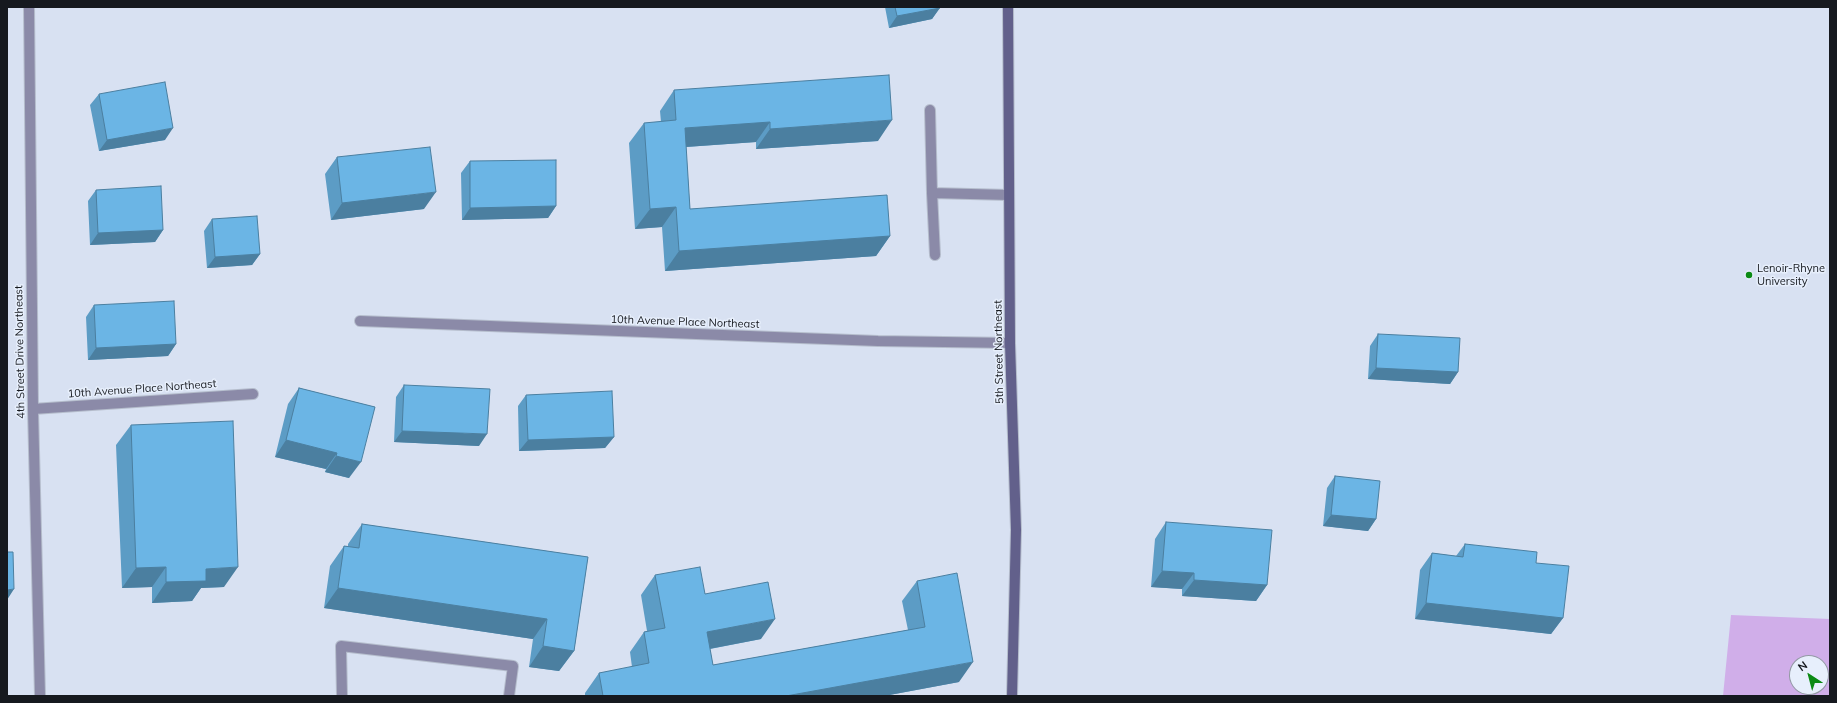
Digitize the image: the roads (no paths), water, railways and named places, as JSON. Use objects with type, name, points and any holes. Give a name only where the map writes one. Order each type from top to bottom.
[{"type":"street","name":"4th Street Drive Northeast","points":[[29,7],[33,409],[40,696]]},
{"type":"street","name":"5th Street Northeast","points":[[1008,7],[1010,343],[1016,530],[1012,696]]},
{"type":"street","points":[[930,110],[935,255]]},
{"type":"street","points":[[932,193],[1009,195]]},
{"type":"street","name":"10th Avenue Place Northeast","points":[[360,321],[878,341],[1010,343]]},
{"type":"street","name":"10th Avenue Place Northeast","points":[[33,409],[253,394]]},
{"type":"street","points":[[342,696],[341,646],[513,666],[509,696]]},
{"type":"place","name":"Lenoir-Rhyne University","points":[[1749,275]]}]
